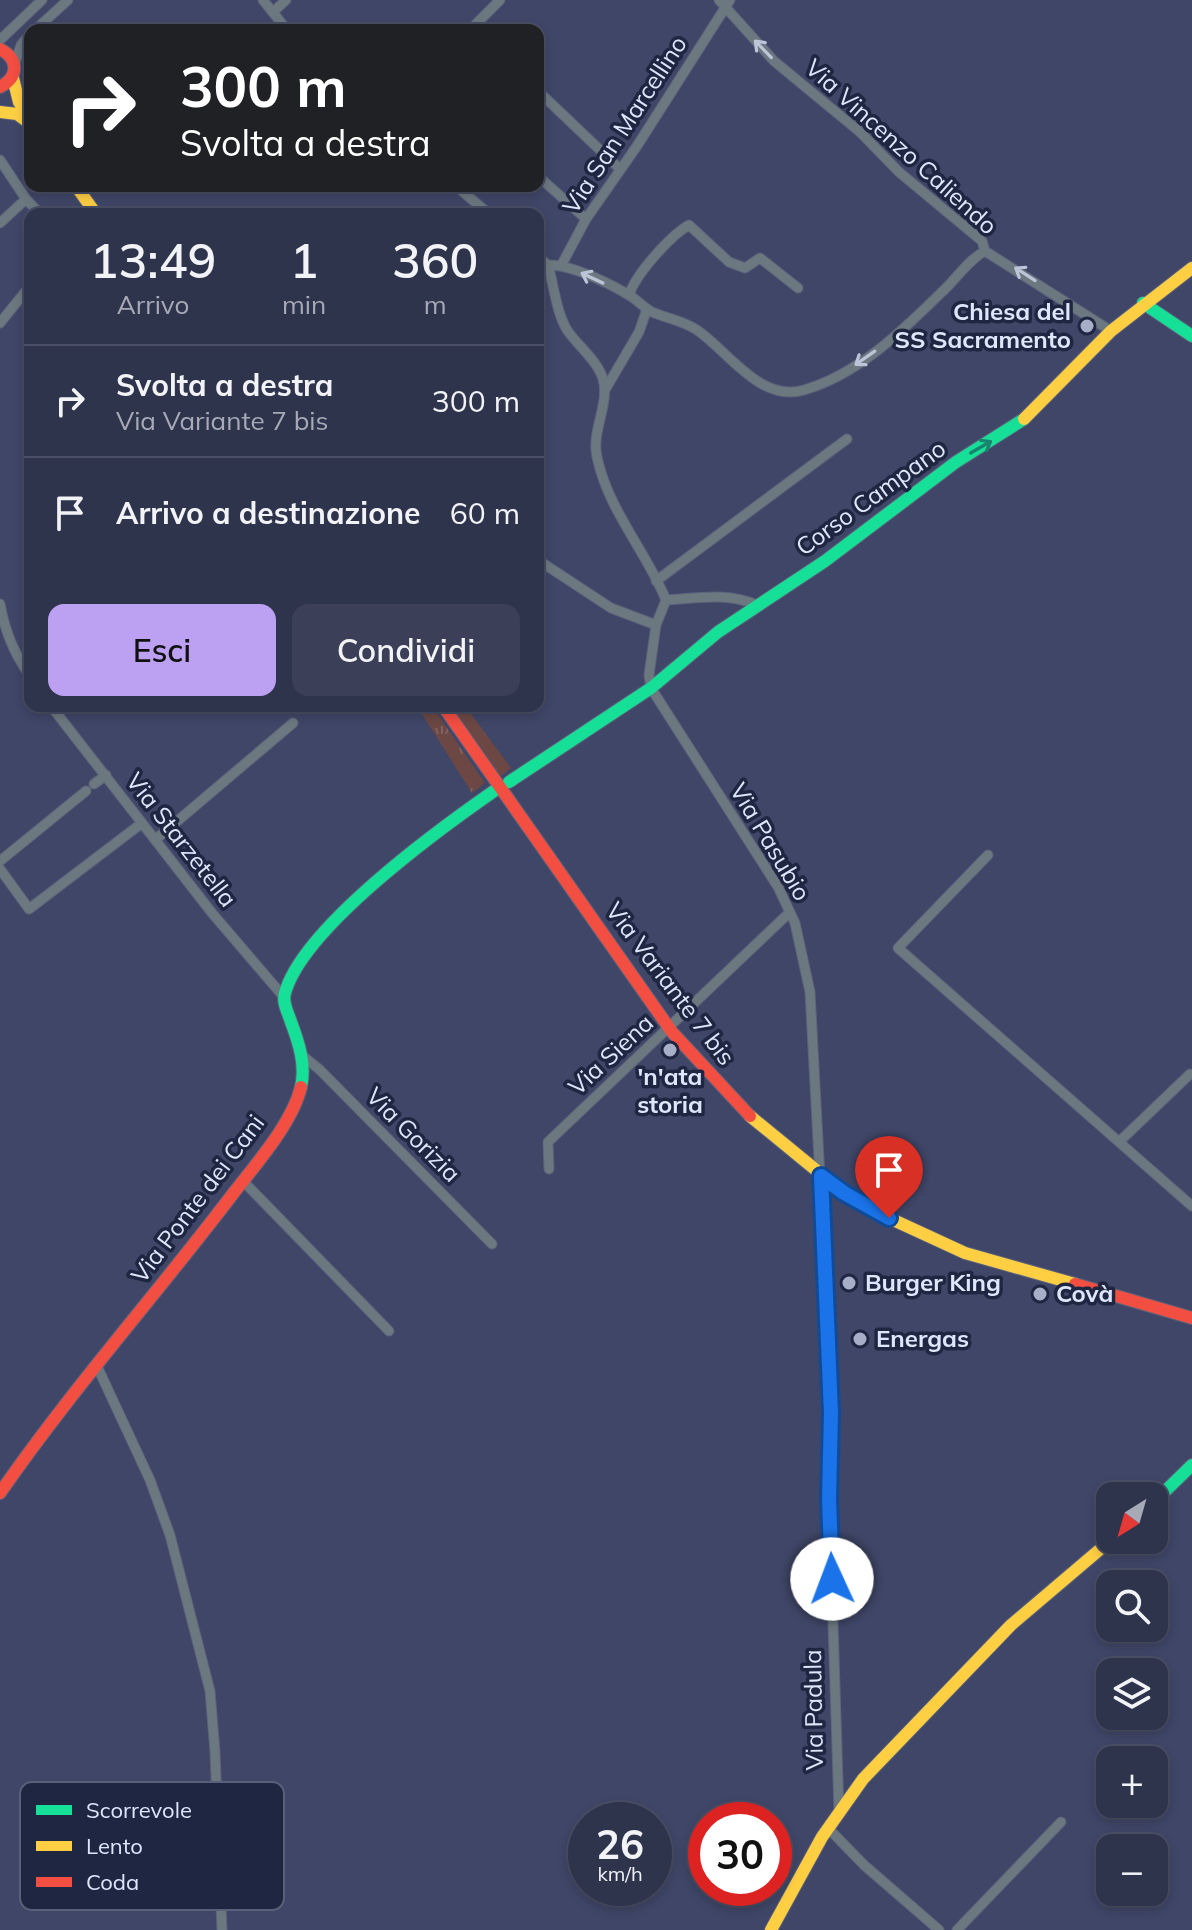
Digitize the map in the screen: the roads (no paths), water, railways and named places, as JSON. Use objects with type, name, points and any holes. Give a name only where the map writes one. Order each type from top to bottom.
[{"type":"street","points":[[0,40],[42,0]]},
{"type":"street","points":[[42,24],[68,0]]},
{"type":"street","points":[[263,0],[282,24]]},
{"type":"street","points":[[273,12],[286,0]]},
{"type":"street","points":[[477,24],[500,0]]},
{"type":"street","name":"Via San Marcellino","points":[[562,264],[586,219],[674,90],[725,3]]},
{"type":"street","name":"Via Vincenzo Caliendo","points":[[725,3],[774,61],[860,132],[899,172],[982,241],[985,251],[1111,331]]},
{"type":"street","points":[[24,41],[13,78],[24,111]]},
{"type":"street","points":[[0,49],[9,53],[15,63]]},
{"type":"street","points":[[13,78],[0,89],[19,102]]},
{"type":"street","points":[[544,97],[620,169]]},
{"type":"street","points":[[0,112],[24,118]]},
{"type":"street","points":[[0,160],[34,208]]},
{"type":"street","points":[[544,181],[586,219]]},
{"type":"street","points":[[463,192],[482,208]]},
{"type":"street","points":[[0,223],[26,199]]},
{"type":"street","points":[[629,295],[633,282],[647,265],[689,225],[729,262],[745,268],[760,258],[798,288]]},
{"type":"street","points":[[548,265],[562,264],[629,295],[647,309],[693,327],[758,381],[778,391],[792,392],[815,385],[864,360],[940,294],[976,255],[985,251]]},
{"type":"street","points":[[544,262],[548,265],[567,329],[598,368],[605,390]]},
{"type":"street","name":"Corso Campano","points":[[509,782],[651,688],[718,632],[825,561],[956,462],[1022,421],[1111,331],[1143,303],[1192,268]]},
{"type":"street","points":[[0,323],[24,293]]},
{"type":"street","points":[[1143,303],[1192,336]]},
{"type":"street","points":[[647,309],[639,332],[605,390],[597,426],[596,453],[603,479],[666,600],[656,625],[649,665],[651,688]]},
{"type":"street","points":[[656,581],[847,439]]},
{"type":"street","points":[[544,564],[611,608],[656,625]]},
{"type":"street","points":[[666,600],[708,596],[743,599],[757,605]]},
{"type":"street","points":[[0,604],[4,631],[24,668]]},
{"type":"street","name":"Via Pasubio","points":[[651,688],[778,887],[795,923],[810,992],[821,1176]]},
{"type":"street","name":"Via Starzetella","points":[[56,712],[212,913],[283,996]]},
{"type":"street","name":"Via Variante 7 bis","points":[[447,712],[669,1028],[737,1105],[821,1176],[889,1218],[965,1253],[1192,1318]]},
{"type":"street","points":[[155,840],[293,723]]},
{"type":"street","points":[[0,861],[106,775]]},
{"type":"street","points":[[283,996],[291,972],[321,933],[447,823],[494,791]]},
{"type":"street","points":[[0,869],[29,909],[142,823]]},
{"type":"street","points":[[988,855],[898,948],[1190,1199]]},
{"type":"street","name":"Via Siena","points":[[549,1169],[548,1142],[790,912]]},
{"type":"street","name":"Via Ponte dei Cani","points":[[0,1493],[96,1364],[244,1182],[293,1107],[304,1075],[303,1056],[283,996]]},
{"type":"street","name":"Via Gorizia","points":[[303,1056],[492,1244]]},
{"type":"street","points":[[1120,1141],[1190,1074]]},
{"type":"street","name":"Via Padula","points":[[821,1176],[830,1386],[829,1499],[839,1811]]},
{"type":"street","points":[[244,1182],[389,1331]]},
{"type":"street","points":[[96,1364],[150,1480],[170,1535],[210,1691],[216,1782]]},
{"type":"street","points":[[1168,1488],[1192,1465]]},
{"type":"street","name":"Via Padula","points":[[771,1930],[828,1828],[863,1779],[1011,1625],[1096,1553]]},
{"type":"street","points":[[957,1930],[1061,1822]]},
{"type":"street","points":[[828,1828],[872,1873],[939,1930]]},
{"type":"street","points":[[221,1910],[222,1930]]},
{"type":"place","name":"Chiesa del SS Sacramento","points":[[1087,326]]},
{"type":"place","name":"'n'ata storia","points":[[670,1050]]},
{"type":"place","name":"Burger King","points":[[849,1283]]},
{"type":"place","name":"Covà","points":[[1040,1294]]},
{"type":"place","name":"Energas","points":[[860,1339]]}]
